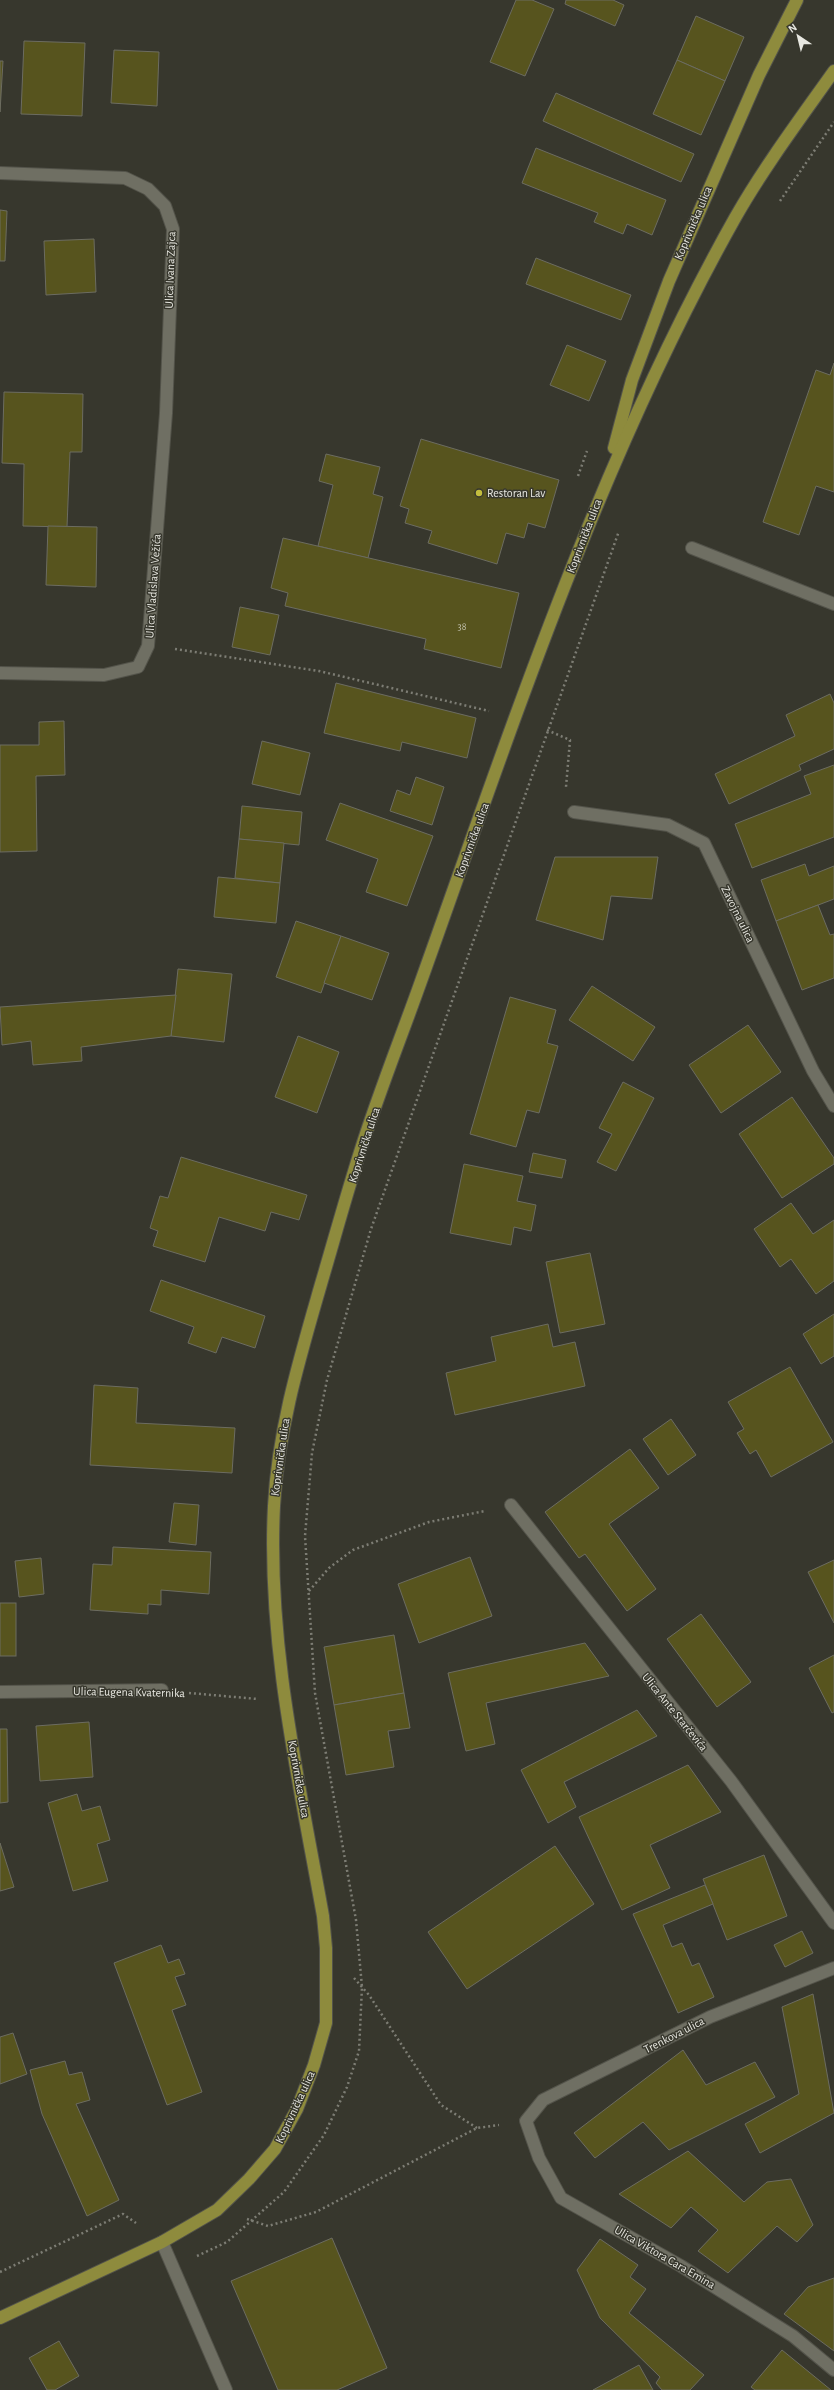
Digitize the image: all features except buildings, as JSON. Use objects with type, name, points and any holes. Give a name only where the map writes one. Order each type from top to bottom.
[{"type":"main road","name":"Koprivnička ulica","points":[[607,478],[632,380],[669,281],[756,82],[798,0]]},
{"type":"main road","name":"Koprivnička ulica","points":[[0,2318],[162,2242],[217,2210],[249,2179],[275,2149],[297,2109],[314,2065],[326,2023],[326,1948],[323,1916],[284,1697],[276,1624],[273,1566],[274,1512],[280,1447],[292,1382],[361,1148],[516,719],[607,478],[662,357],[738,213],[834,71]]},
{"type":"street","name":"Ulica Ivana Zajca","points":[[0,173],[125,178],[148,189],[165,206],[173,229],[166,412]]},
{"type":"street","name":"Ulica Vladislava Vežića","points":[[0,673],[104,675],[138,667],[148,646],[166,412]]},
{"type":"street","points":[[692,548],[834,604]]},
{"type":"street","name":"Zavojna ulica","points":[[574,812],[668,824],[704,843],[813,1071],[834,1106]]},
{"type":"street","name":"Ulica Ante Starčevića","points":[[511,1505],[731,1781],[834,1923]]},
{"type":"street","name":"Ulica Eugena Kvaternika","points":[[0,1692],[162,1690]]},
{"type":"street","name":"Trenkova ulica","points":[[526,2122],[543,2100],[703,2020],[834,1968]]},
{"type":"street","name":"Ulica Viktora Cara Emina","points":[[526,2122],[539,2158],[561,2198],[721,2290],[793,2336],[834,2370]]},
{"type":"street","points":[[162,2242],[226,2390]]},
{"type":"path","points":[[777,205],[834,122]]},
{"type":"path","points":[[511,1505],[429,1522],[353,1550],[330,1568],[308,1591],[304,1536],[312,1453],[327,1380],[371,1230],[620,527]]},
{"type":"path","points":[[148,646],[319,671],[494,712]]},
{"type":"path","points":[[547,730],[570,740],[566,794],[574,812]]},
{"type":"path","name":"Ulica Eugena Kvaternika","points":[[162,1690],[258,1699]]},
{"type":"path","points":[[326,1948],[369,1995],[441,2105],[477,2128]]},
{"type":"path","points":[[217,2210],[268,2226],[316,2212],[477,2128],[526,2122]]},
{"type":"path","points":[[0,2272],[123,2214],[162,2242]]},
{"type":"place","name":"Restoran Lav","points":[[479,493]]}]
